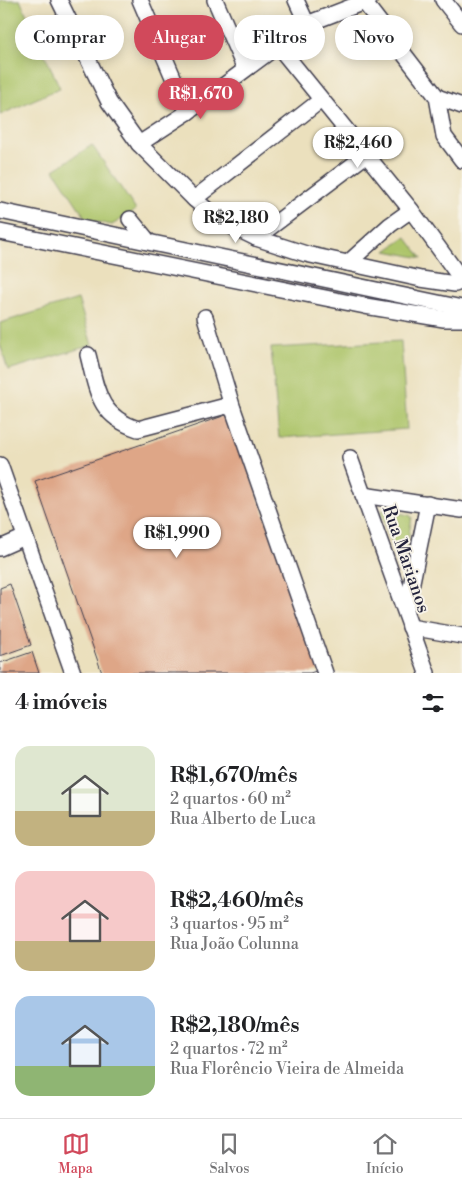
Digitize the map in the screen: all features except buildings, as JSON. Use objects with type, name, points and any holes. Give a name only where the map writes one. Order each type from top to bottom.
[{"type":"street","points":[[59,0],[110,102],[139,144],[194,199],[219,220],[256,238],[306,254],[421,279],[452,284],[462,281],[411,210],[289,60]]},
{"type":"street","points":[[140,0],[188,112]]},
{"type":"street","points":[[215,0],[245,69]]},
{"type":"street","points":[[296,0],[303,15]]},
{"type":"street","points":[[443,0],[462,24]]},
{"type":"street","points":[[325,17],[366,1],[437,97],[444,136],[462,160]]},
{"type":"street","points":[[139,144],[188,112],[259,60]]},
{"type":"street","points":[[437,97],[462,106]]},
{"type":"street","points":[[194,199],[321,100]]},
{"type":"street","points":[[256,238],[366,155]]},
{"type":"street","points":[[348,263],[390,225],[411,210]]},
{"type":"street","points":[[0,211],[462,308]]},
{"type":"street","points":[[130,219],[148,241]]},
{"type":"street","points":[[0,232],[365,306],[462,319]]},
{"type":"street","points":[[205,317],[233,409],[325,673]]},
{"type":"street","points":[[88,355],[103,407],[129,426],[138,429],[226,406],[233,409]]},
{"type":"street","name":"Rua Marianos","points":[[350,458],[427,673]]},
{"type":"street","points":[[0,465],[7,505],[25,537],[73,673]]},
{"type":"street","points":[[363,495],[462,510]]},
{"type":"street","points":[[406,611],[428,504]]},
{"type":"street","points":[[0,548],[25,537]]},
{"type":"street","points":[[410,627],[462,636]]},
{"type":"green space","points":[[0,0],[20,0],[27,15],[15,15],[15,60],[47,60],[60,88],[0,115]]},
{"type":"green space","points":[[92,145],[136,210],[112,225],[87,220],[54,170]]},
{"type":"green space","points":[[406,237],[422,258],[386,251]]},
{"type":"green space","points":[[78,299],[92,345],[8,370],[0,344],[0,323]]},
{"type":"green space","points":[[401,341],[407,429],[279,438],[271,348]]},
{"type":"green space","points":[[382,510],[412,517],[402,573],[381,512]]}]
